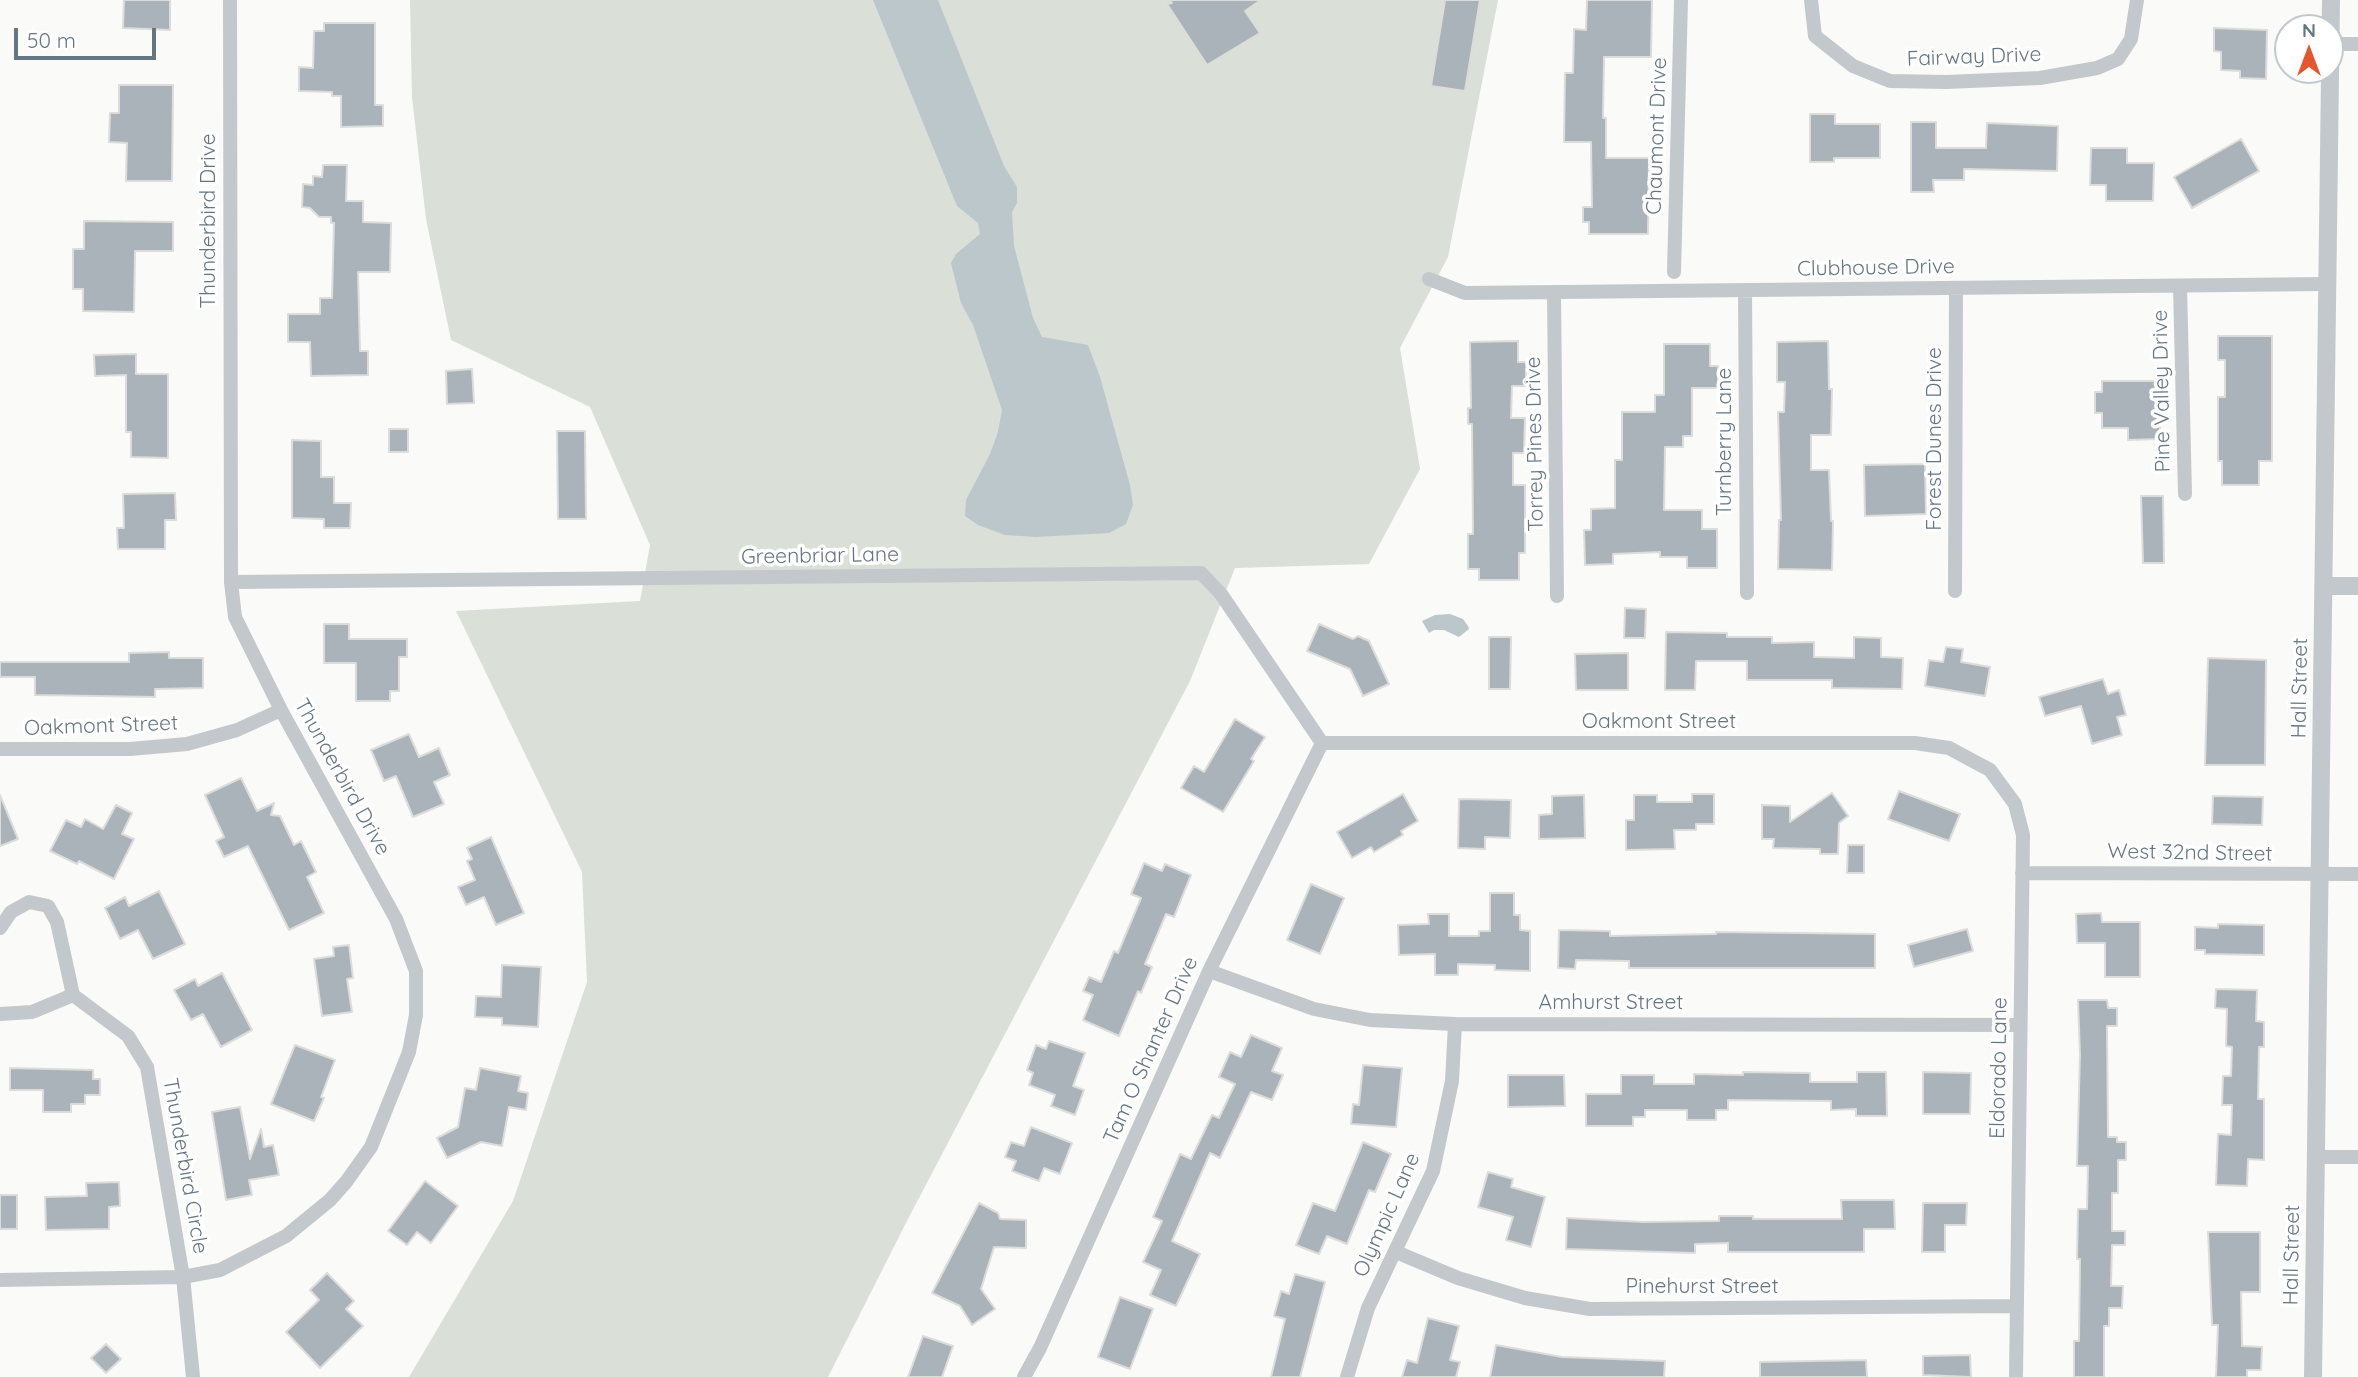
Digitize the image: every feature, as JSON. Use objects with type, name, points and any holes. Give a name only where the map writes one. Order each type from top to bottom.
[{"type":"street","name":"Thunderbird Drive","points":[[0,1280],[183,1277],[220,1270],[286,1236],[330,1200],[371,1147],[409,1052],[416,1015],[416,971],[396,919],[281,710],[234,617],[231,582],[230,0]]},
{"type":"street","name":"Chaumont Drive","points":[[1674,272],[1681,0]]},
{"type":"street","name":"Fairway Drive","points":[[1811,0],[1815,36],[1853,66],[1890,81],[1947,82],[2040,79],[2096,68],[2118,59],[2131,39],[2137,0]]},
{"type":"street","name":"Hall Street","points":[[2313,1377],[2330,84]]},
{"type":"street","name":"Clubhouse Drive","points":[[1429,279],[1465,293],[2327,284]]},
{"type":"street","name":"Pine Valley Drive","points":[[2180,286],[2185,494]]},
{"type":"street","name":"Forest Dunes Drive","points":[[1955,591],[1956,288]]},
{"type":"street","name":"Turnberry Lane","points":[[1745,290],[1747,593]]},
{"type":"street","name":"Torrey Pines Drive","points":[[1554,292],[1557,596]]},
{"type":"street","name":"Greenbriar Lane","points":[[231,582],[1201,573],[1221,594],[1322,743]]},
{"type":"street","points":[[2324,586],[2358,586]]},
{"type":"street","name":"Oakmont Street","points":[[0,750],[130,749],[187,744],[237,730],[281,710]]},
{"type":"street","name":"Oakmont Street","points":[[1322,743],[1915,743],[1949,748],[1990,770]]},
{"type":"street","name":"Tam O Shanter Drive","points":[[1024,1377],[1040,1348],[1209,971],[1322,743]]},
{"type":"street","name":"Eldorado Lane","points":[[1990,770],[2015,804],[2023,835],[2016,1377]]},
{"type":"street","name":"West 32nd Street","points":[[2022,873],[2358,874]]},
{"type":"street","points":[[0,928],[12,912],[29,902],[48,906],[57,922],[72,995],[32,1012],[0,1014]]},
{"type":"street","name":"Amhurst Street","points":[[1209,971],[1314,1009],[1370,1020],[1455,1024],[2020,1025]]},
{"type":"street","name":"Thunderbird Circle","points":[[72,995],[128,1036],[147,1068],[183,1277],[193,1377]]},
{"type":"street","name":"Olympic Lane","points":[[1346,1377],[1368,1308],[1433,1171],[1452,1081],[1455,1024]]},
{"type":"street","points":[[2316,1157],[2358,1157]]},
{"type":"street","name":"Pinehurst Street","points":[[1396,1252],[1458,1278],[1525,1298],[1590,1309],[2016,1306]]},
{"type":"shaded area","points":[[410,0],[1498,0],[1448,257],[1400,348],[1420,469],[1369,564],[1235,568],[1190,681],[828,1377],[409,1377],[513,1201],[587,982],[582,872],[456,611],[640,601],[650,545],[590,407],[451,340],[426,219],[412,97]]},
{"type":"shaded area","points":[[873,0],[938,0],[1004,166],[1017,187],[1017,203],[1012,212],[1014,246],[1033,318],[1042,337],[1088,345],[1100,377],[1133,505],[1126,524],[1109,533],[1036,537],[1005,535],[978,525],[965,516],[966,500],[990,454],[1002,410],[973,325],[961,303],[951,263],[956,254],[980,234],[978,223],[957,206]]},
{"type":"shaded area","points":[[1450,614],[1463,619],[1468,626],[1469,629],[1459,637],[1444,630],[1429,633],[1422,621],[1435,615]]},
{"type":"building","points":[[124,0],[170,0],[170,30],[123,28]]},
{"type":"building","points":[[1170,0],[1261,0],[1245,11],[1260,33],[1207,65],[1167,4],[1172,3]]},
{"type":"building","points":[[1445,0],[1480,0],[1465,91],[1431,86]]},
{"type":"building","points":[[1587,0],[1652,0],[1651,57],[1604,57],[1603,118],[1606,118],[1606,158],[1649,158],[1648,234],[1589,234],[1589,222],[1583,222],[1583,207],[1592,207],[1591,142],[1564,142],[1565,73],[1573,73],[1574,29],[1586,30]]},
{"type":"building","points":[[324,23],[375,23],[375,105],[383,105],[383,126],[341,127],[341,96],[332,96],[332,92],[299,91],[299,67],[313,68],[314,31],[324,31]]},
{"type":"building","points":[[2214,28],[2267,30],[2266,79],[2240,78],[2240,71],[2221,70],[2221,52],[2214,51]]},
{"type":"building","points":[[119,85],[173,85],[172,181],[126,181],[127,143],[109,142],[110,113],[119,113]]},
{"type":"building","points":[[1810,114],[1835,114],[1835,124],[1880,124],[1880,158],[1834,158],[1834,162],[1810,162]]},
{"type":"building","points":[[1911,122],[1936,122],[1936,148],[1986,148],[1987,123],[2058,126],[2057,171],[1964,169],[1964,180],[1933,180],[1934,192],[1911,192]]},
{"type":"building","points":[[2241,139],[2259,171],[2192,208],[2174,177]]},
{"type":"building","points":[[2091,148],[2127,148],[2127,163],[2154,163],[2153,201],[2106,201],[2106,185],[2090,185]]},
{"type":"building","points":[[323,165],[347,165],[346,201],[363,201],[363,222],[391,223],[390,272],[358,272],[360,351],[368,351],[368,375],[311,376],[310,342],[288,342],[288,314],[320,314],[320,298],[332,298],[334,223],[331,223],[331,217],[319,217],[310,208],[302,207],[303,184],[313,185],[313,176],[322,177]]},
{"type":"building","points":[[84,221],[173,222],[173,251],[135,251],[134,312],[83,311],[83,289],[73,289],[73,249],[84,249]]},
{"type":"building","points":[[2218,336],[2272,336],[2272,461],[2259,461],[2259,485],[2222,485],[2222,461],[2218,461],[2218,397],[2225,397],[2225,360],[2218,360]]},
{"type":"building","points":[[1518,341],[1518,362],[1526,362],[1526,386],[1512,386],[1511,418],[1525,418],[1524,453],[1513,453],[1513,485],[1525,485],[1525,553],[1519,553],[1519,580],[1479,580],[1479,569],[1468,569],[1468,534],[1473,534],[1472,424],[1468,424],[1468,408],[1471,408],[1470,342]]},
{"type":"building","points":[[1828,341],[1829,389],[1832,389],[1831,435],[1811,435],[1811,470],[1829,470],[1833,521],[1832,570],[1778,569],[1781,520],[1778,412],[1784,412],[1785,382],[1777,382],[1777,342]]},
{"type":"building","points":[[1664,344],[1710,344],[1710,366],[1718,366],[1718,388],[1692,388],[1692,436],[1683,436],[1683,447],[1665,447],[1664,510],[1702,510],[1702,529],[1717,529],[1717,568],[1687,568],[1687,557],[1660,557],[1660,552],[1613,554],[1613,564],[1585,565],[1584,530],[1591,530],[1591,509],[1615,508],[1615,460],[1622,460],[1622,412],[1655,412],[1655,395],[1664,395]]},
{"type":"building","points":[[136,354],[136,374],[168,374],[168,458],[131,457],[131,432],[126,432],[126,375],[95,376],[94,355]]},
{"type":"building","points":[[472,369],[474,403],[447,404],[446,371]]},
{"type":"building","points":[[2102,381],[2160,381],[2160,439],[2128,440],[2128,428],[2102,428],[2102,413],[2095,413],[2095,392],[2102,392]]},
{"type":"building","points":[[389,429],[408,429],[408,452],[389,452]]},
{"type":"building","points":[[557,431],[585,431],[586,519],[558,519]]},
{"type":"building","points":[[292,440],[321,441],[321,477],[334,477],[334,503],[351,503],[350,528],[324,528],[324,519],[292,518]]},
{"type":"building","points":[[1925,464],[1926,514],[1865,516],[1864,465]]},
{"type":"building","points":[[175,493],[176,520],[165,520],[165,549],[118,549],[117,528],[124,528],[123,494]]},
{"type":"building","points":[[2141,496],[2163,496],[2164,563],[2143,563]]},
{"type":"building","points":[[1625,608],[1646,609],[1645,638],[1624,638]]},
{"type":"building","points":[[324,624],[349,624],[349,639],[407,639],[407,657],[399,657],[399,691],[390,691],[390,701],[356,701],[356,663],[324,663]]},
{"type":"building","points":[[1319,624],[1353,639],[1358,636],[1369,641],[1389,684],[1363,696],[1350,669],[1307,651]]},
{"type":"building","points":[[1666,632],[1727,633],[1727,637],[1772,637],[1772,643],[1814,642],[1814,657],[1854,658],[1854,637],[1881,638],[1881,657],[1903,658],[1902,689],[1832,688],[1832,680],[1747,680],[1747,661],[1696,661],[1695,690],[1665,690]]},
{"type":"building","points":[[1489,637],[1511,637],[1510,689],[1489,689]]},
{"type":"building","points":[[1946,647],[1963,649],[1961,662],[1990,667],[1985,696],[1925,686],[1929,660],[1943,662]]},
{"type":"building","points":[[169,652],[169,658],[203,658],[203,688],[155,689],[155,697],[35,695],[35,677],[0,677],[0,662],[129,662],[129,653]]},
{"type":"building","points":[[1628,653],[1628,690],[1576,690],[1575,654]]},
{"type":"building","points":[[2208,658],[2266,660],[2265,765],[2205,765]]},
{"type":"building","points":[[2103,679],[2108,694],[2119,690],[2126,715],[2117,717],[2122,735],[2092,744],[2081,706],[2045,716],[2039,697]]},
{"type":"building","points":[[1235,719],[1265,737],[1251,759],[1254,761],[1223,812],[1181,788],[1194,766],[1204,772]]},
{"type":"building","points":[[409,734],[419,757],[439,748],[450,775],[434,782],[444,804],[413,817],[396,776],[384,781],[371,750]]},
{"type":"building","points":[[241,778],[257,811],[274,803],[271,815],[280,816],[294,845],[301,841],[316,872],[307,877],[324,913],[289,930],[248,846],[224,857],[216,841],[224,837],[205,795]]},
{"type":"building","points":[[1899,791],[1960,814],[1949,841],[1888,819]]},
{"type":"building","points":[[1832,793],[1848,816],[1839,823],[1838,854],[1820,854],[1820,849],[1773,848],[1774,839],[1762,839],[1762,805],[1790,806],[1790,822]]},
{"type":"building","points":[[1403,794],[1418,821],[1401,831],[1403,835],[1374,852],[1371,847],[1352,858],[1337,832]]},
{"type":"building","points":[[1692,794],[1714,794],[1714,824],[1696,824],[1696,830],[1674,830],[1675,849],[1626,850],[1626,820],[1634,820],[1634,795],[1657,795],[1657,802],[1692,802]]},
{"type":"building","points":[[0,795],[18,839],[0,846]]},
{"type":"building","points":[[1584,795],[1585,838],[1539,839],[1539,815],[1552,814],[1552,796]]},
{"type":"building","points":[[2213,796],[2263,797],[2262,825],[2212,824]]},
{"type":"building","points":[[1459,799],[1511,800],[1510,838],[1485,837],[1485,849],[1458,848]]},
{"type":"building","points":[[116,805],[132,813],[122,834],[134,839],[114,879],[79,861],[77,864],[50,851],[66,820],[81,827],[85,819],[103,829]]},
{"type":"building","points":[[491,837],[524,913],[496,925],[484,897],[466,905],[458,887],[475,880],[467,861],[472,859],[467,848]]},
{"type":"building","points":[[1848,845],[1864,845],[1864,873],[1847,873]]},
{"type":"building","points":[[1144,863],[1162,871],[1165,864],[1191,875],[1174,917],[1166,914],[1145,964],[1152,967],[1141,993],[1138,991],[1119,1036],[1083,1020],[1093,995],[1083,991],[1089,977],[1101,982],[1114,951],[1118,953],[1141,898],[1131,894]]},
{"type":"building","points":[[1311,884],[1344,898],[1320,954],[1287,940]]},
{"type":"building","points":[[159,891],[185,944],[153,959],[138,930],[120,939],[105,908],[125,897],[129,906]]},
{"type":"building","points":[[1490,893],[1514,893],[1514,915],[1520,915],[1520,930],[1530,931],[1530,971],[1495,970],[1495,965],[1458,964],[1458,975],[1435,975],[1435,954],[1399,955],[1398,925],[1429,924],[1428,914],[1449,914],[1449,936],[1479,936],[1479,931],[1490,931]]},
{"type":"building","points":[[2101,913],[2102,922],[2140,922],[2140,977],[2105,977],[2105,943],[2077,943],[2076,914]]},
{"type":"building","points":[[2218,924],[2264,925],[2264,955],[2205,954],[2205,950],[2195,950],[2195,927],[2218,928]]},
{"type":"building","points":[[1967,929],[1973,951],[1914,967],[1908,945]]},
{"type":"building","points":[[1559,930],[1610,931],[1610,936],[1716,932],[1875,934],[1875,968],[1629,968],[1629,961],[1576,960],[1575,969],[1558,968]]},
{"type":"building","points":[[349,945],[353,978],[347,979],[352,1012],[322,1016],[314,959],[334,956],[333,947]]},
{"type":"building","points":[[502,965],[541,967],[538,1027],[502,1025],[502,1018],[475,1017],[476,996],[501,997]]},
{"type":"building","points":[[222,973],[252,1030],[221,1047],[203,1014],[191,1020],[174,990],[195,979],[198,986]]},
{"type":"building","points":[[2216,989],[2257,990],[2256,1021],[2264,1022],[2264,1047],[2259,1047],[2258,1099],[2264,1099],[2264,1160],[2248,1159],[2247,1186],[2216,1185],[2218,1134],[2231,1135],[2232,1105],[2222,1105],[2223,1076],[2231,1076],[2232,1047],[2226,1046],[2227,1009],[2215,1008]]},
{"type":"building","points":[[2078,1000],[2107,1000],[2108,1008],[2117,1008],[2117,1026],[2107,1026],[2108,1137],[2117,1137],[2117,1142],[2126,1142],[2126,1160],[2118,1160],[2118,1193],[2112,1193],[2112,1231],[2125,1231],[2125,1245],[2112,1245],[2111,1286],[2123,1286],[2122,1308],[2109,1308],[2109,1326],[2104,1326],[2104,1377],[2074,1377],[2074,1341],[2079,1341],[2078,1209],[2087,1209],[2088,1166],[2077,1166],[2080,1054]]},
{"type":"building","points":[[1251,1035],[1282,1048],[1272,1071],[1283,1075],[1272,1100],[1251,1092],[1220,1158],[1210,1153],[1172,1241],[1200,1254],[1176,1306],[1150,1295],[1161,1270],[1143,1262],[1162,1221],[1153,1217],[1180,1154],[1191,1159],[1212,1115],[1219,1118],[1235,1084],[1219,1077],[1230,1052],[1241,1057]]},
{"type":"building","points":[[1049,1041],[1085,1053],[1073,1086],[1084,1090],[1075,1115],[1051,1106],[1055,1095],[1029,1085],[1033,1073],[1027,1070],[1036,1045],[1046,1049]]},
{"type":"building","points":[[295,1045],[335,1060],[314,1121],[271,1104]]},
{"type":"building","points":[[1363,1065],[1402,1068],[1396,1127],[1351,1124],[1353,1104],[1359,1105]]},
{"type":"building","points":[[10,1068],[93,1070],[93,1079],[100,1079],[100,1095],[85,1095],[85,1104],[71,1104],[71,1112],[43,1112],[43,1090],[10,1090]]},
{"type":"building","points":[[480,1068],[521,1076],[518,1091],[528,1093],[526,1110],[509,1107],[502,1146],[481,1142],[447,1158],[437,1138],[458,1127],[465,1088],[476,1090]]},
{"type":"building","points":[[1743,1072],[1810,1073],[1810,1082],[1857,1082],[1857,1072],[1886,1072],[1887,1116],[1856,1116],[1856,1109],[1831,1110],[1831,1101],[1728,1100],[1728,1110],[1716,1110],[1716,1120],[1687,1120],[1687,1110],[1645,1110],[1645,1117],[1633,1117],[1633,1126],[1586,1126],[1586,1094],[1621,1094],[1621,1075],[1654,1075],[1654,1084],[1694,1084],[1694,1074],[1743,1075]]},
{"type":"building","points":[[1923,1072],[1971,1073],[1970,1114],[1923,1114]]},
{"type":"building","points":[[1508,1075],[1564,1075],[1565,1106],[1508,1107]]},
{"type":"building","points":[[240,1107],[250,1159],[261,1129],[264,1147],[273,1145],[279,1175],[249,1180],[252,1195],[226,1200],[212,1112]]},
{"type":"building","points":[[1031,1127],[1072,1143],[1060,1174],[1044,1168],[1039,1181],[1012,1171],[1016,1161],[1005,1157],[1011,1142],[1024,1146]]},
{"type":"building","points":[[1363,1142],[1391,1154],[1375,1192],[1369,1190],[1347,1244],[1327,1236],[1319,1254],[1296,1245],[1313,1203],[1335,1211]]},
{"type":"building","points":[[1488,1172],[1513,1179],[1511,1187],[1545,1197],[1531,1247],[1506,1240],[1513,1217],[1478,1207]]},
{"type":"building","points":[[425,1181],[458,1206],[431,1243],[417,1232],[407,1245],[388,1231]]},
{"type":"building","points":[[119,1182],[120,1206],[109,1207],[109,1229],[46,1230],[45,1197],[87,1196],[86,1183]]},
{"type":"building","points":[[0,1195],[17,1195],[17,1229],[0,1229]]},
{"type":"building","points":[[1841,1200],[1894,1200],[1895,1229],[1864,1229],[1864,1252],[1728,1252],[1728,1243],[1695,1244],[1695,1253],[1566,1249],[1567,1218],[1643,1222],[1719,1221],[1719,1216],[1753,1216],[1753,1219],[1842,1219]]},
{"type":"building","points":[[979,1203],[998,1213],[1000,1219],[1026,1220],[1026,1248],[994,1247],[981,1289],[995,1309],[972,1325],[960,1306],[932,1293]]},
{"type":"building","points":[[1923,1203],[1967,1203],[1966,1225],[1945,1225],[1945,1252],[1922,1252]]},
{"type":"building","points":[[2208,1232],[2260,1232],[2260,1292],[2241,1292],[2242,1346],[2262,1347],[2261,1370],[2247,1370],[2247,1377],[2216,1377],[2218,1325],[2212,1325]]},
{"type":"building","points":[[327,1273],[354,1301],[346,1309],[363,1326],[320,1368],[286,1332],[319,1300],[310,1290]]},
{"type":"building","points":[[1295,1274],[1325,1282],[1300,1377],[1271,1377],[1285,1319],[1274,1316],[1281,1291],[1289,1294]]},
{"type":"building","points":[[1120,1297],[1153,1309],[1130,1369],[1098,1357]]},
{"type":"building","points":[[1428,1318],[1459,1326],[1450,1360],[1460,1362],[1456,1377],[1402,1377],[1407,1360],[1417,1363]]},
{"type":"building","points":[[923,1336],[953,1346],[942,1377],[908,1377]]},
{"type":"building","points":[[106,1344],[121,1359],[106,1373],[91,1358]]},
{"type":"building","points":[[1496,1345],[1562,1357],[1665,1361],[1664,1377],[1490,1377]]},
{"type":"building","points":[[1970,1355],[1971,1377],[1923,1375],[1923,1356]]},
{"type":"building","points":[[1866,1360],[1867,1377],[1760,1377],[1760,1362]]}]
